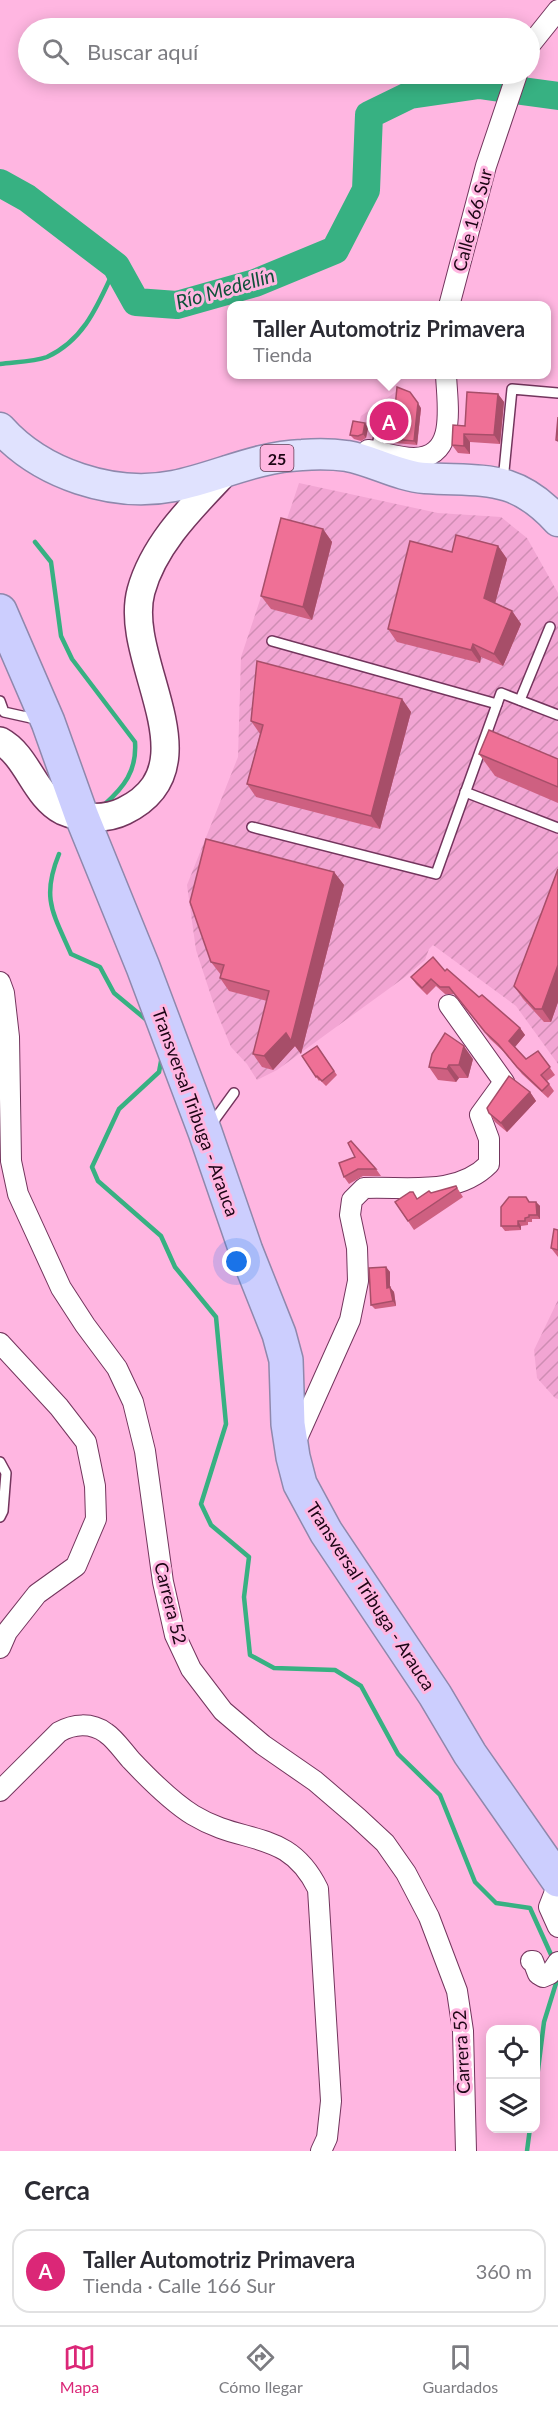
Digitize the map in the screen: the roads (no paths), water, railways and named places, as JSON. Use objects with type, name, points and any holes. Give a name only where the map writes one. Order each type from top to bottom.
[{"type":"highway","name":"Transversal Tribuga - Arauca","points":[[0,611],[48,722],[82,817],[205,1132],[246,1251],[279,1334],[285,1360],[288,1424],[300,1485],[326,1532],[435,1695],[470,1754],[531,1838],[558,1882]]},
{"type":"main road","name":"25","points":[[0,428],[25,450],[45,463],[62,472],[102,484],[134,488],[174,486],[262,460],[299,455],[332,454],[348,456],[388,470],[422,477],[475,478],[503,484],[518,490],[555,513]]},
{"type":"main road","points":[[0,741],[22,762],[49,802],[63,811],[82,817],[106,817],[127,810],[146,796],[158,780],[164,763],[166,742],[155,692],[141,646],[138,610],[141,591],[158,553],[180,521],[227,470]]},
{"type":"street","points":[[540,32],[558,9]]},
{"type":"street","name":"Calle 166 Sur","points":[[451,301],[495,135],[513,84]]},
{"type":"street","points":[[332,454],[359,449],[411,458],[426,457],[438,450],[448,426],[446,379]]},
{"type":"street","name":"Carrera 52","points":[[0,982],[4,993],[9,1037],[11,1161],[18,1194],[35,1235],[62,1288],[85,1325],[117,1368],[133,1402],[145,1451],[163,1582],[176,1635],[191,1669],[223,1711],[263,1745],[315,1781],[357,1818],[385,1843],[406,1873],[429,1917],[457,1991],[464,2031],[466,2151]]},
{"type":"street","points":[[293,1447],[350,1320],[358,1281],[357,1248],[350,1215],[352,1200],[364,1188],[448,1186],[479,1174],[489,1164],[491,1154],[489,1138],[480,1115],[509,1076],[449,1005]]},
{"type":"street","points":[[0,1343],[59,1407],[86,1442],[95,1486],[96,1518],[76,1566],[38,1594],[7,1632],[0,1648]]},
{"type":"street","points":[[0,1791],[58,1732],[69,1726],[93,1726],[106,1733],[144,1773],[192,1814],[228,1832],[285,1849],[309,1871],[318,1889],[331,2101],[327,2138],[321,2151]]},
{"type":"street","points":[[558,1882],[549,1907],[558,1927]]},
{"type":"street","points":[[531,1961],[538,1974],[543,1977],[554,1968]]},
{"type":"lane","points":[[503,484],[512,389],[558,393]]},
{"type":"lane","points":[[376,451],[386,406]]},
{"type":"lane","points":[[520,700],[550,627]]},
{"type":"lane","points":[[272,641],[497,704]]},
{"type":"lane","points":[[252,827],[436,874],[501,693],[558,715]]},
{"type":"lane","points":[[0,700],[4,712],[48,722]]},
{"type":"lane","points":[[486,734],[496,738]]},
{"type":"lane","points":[[465,792],[558,828]]},
{"type":"lane","points":[[205,1132],[234,1094]]},
{"type":"lane","points":[[0,1462],[6,1473],[3,1511],[0,1517]]},
{"type":"waterway","name":"Río Medellín","points":[[0,183],[27,198],[116,266],[136,302],[177,305],[255,283],[335,250],[366,190],[369,115],[410,95],[479,85],[558,96]]},
{"type":"waterway","points":[[0,364],[47,357],[72,340],[90,318],[116,266]]},
{"type":"waterway","points":[[35,542],[51,562],[61,636],[72,659],[135,742],[134,762],[128,778],[118,792],[104,805]]},
{"type":"waterway","points":[[59,854],[50,894],[55,916],[71,954],[100,967],[114,993],[149,1022]]},
{"type":"waterway","points":[[162,1056],[159,1072],[119,1109],[92,1167],[98,1181],[161,1236],[175,1267],[216,1317],[226,1424],[201,1504],[211,1525],[249,1557],[244,1597],[250,1655],[274,1668],[335,1670],[361,1686],[398,1754],[440,1795],[475,1882],[496,1903],[530,1908],[553,1959]]},
{"type":"waterway","points":[[537,2079],[544,2022],[558,1977]]},
{"type":"waterway","points":[[527,2151],[529,2133]]},
{"type":"place","name":"Taller Automotriz Primavera","points":[[389,421]]}]
